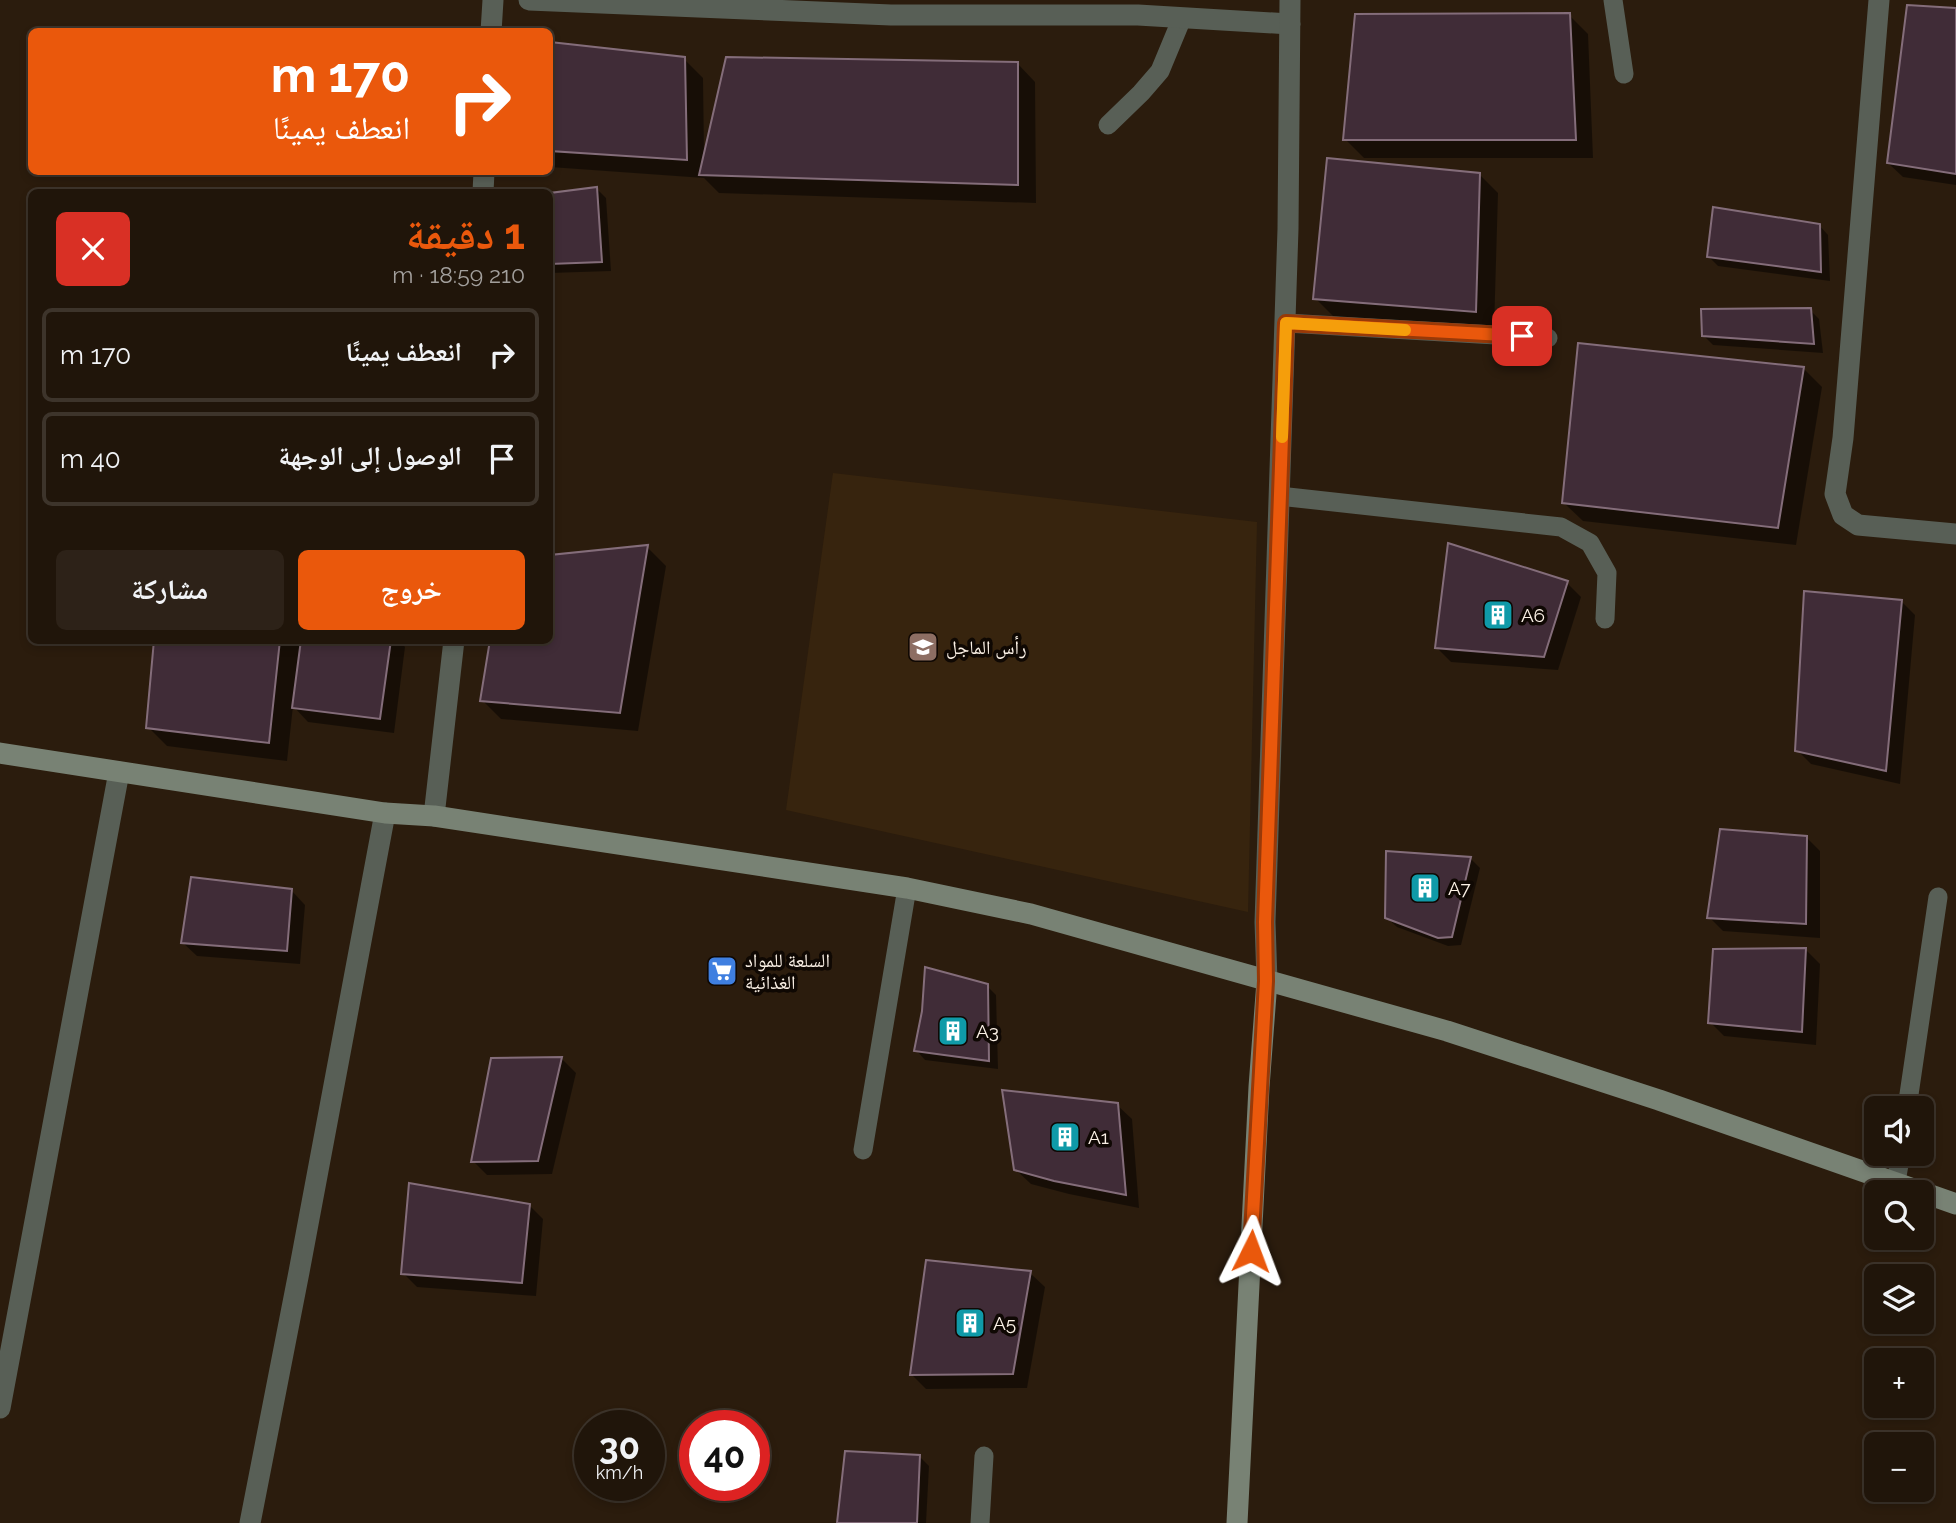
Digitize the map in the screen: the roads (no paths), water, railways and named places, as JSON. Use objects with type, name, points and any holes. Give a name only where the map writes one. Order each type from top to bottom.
[{"type":"street","points":[[491,28],[493,0]]},
{"type":"street","points":[[529,0],[891,15],[1138,15],[1290,24]]},
{"type":"street","points":[[1237,1523],[1266,981],[1265,922],[1286,323],[1290,0]]},
{"type":"street","points":[[1879,0],[1843,438],[1835,494],[1843,515],[1858,524],[1956,534]]},
{"type":"street","points":[[434,816],[454,644]]},
{"type":"street","points":[[0,753],[385,813],[434,816],[907,888],[1031,914],[1447,1031],[1659,1100],[1890,1180]]},
{"type":"street","points":[[0,1408],[119,772]]},
{"type":"street","points":[[250,1523],[385,813]]},
{"type":"street","points":[[1934,1197],[1956,1205]]},
{"type":"lane","points":[[1613,0],[1624,74]]},
{"type":"lane","points":[[1108,125],[1160,71],[1182,18]]},
{"type":"lane","points":[[1286,323],[1548,338]]},
{"type":"lane","points":[[1279,496],[1560,527],[1590,543],[1607,573],[1605,619]]},
{"type":"lane","points":[[863,1150],[907,888]]},
{"type":"lane","points":[[1909,1096],[1938,897]]},
{"type":"lane","points":[[979,1523],[984,1456]]},
{"type":"place","name":"A6","points":[[1498,615]]},
{"type":"place","name":"رأس الماجل","points":[[923,647]]},
{"type":"place","name":"A7","points":[[1425,888]]},
{"type":"place","name":"السلعة للمواد الغذائية","points":[[722,971]]},
{"type":"place","name":"A3","points":[[953,1031]]},
{"type":"place","name":"A1","points":[[1065,1137]]},
{"type":"place","name":"A5","points":[[970,1323]]}]
